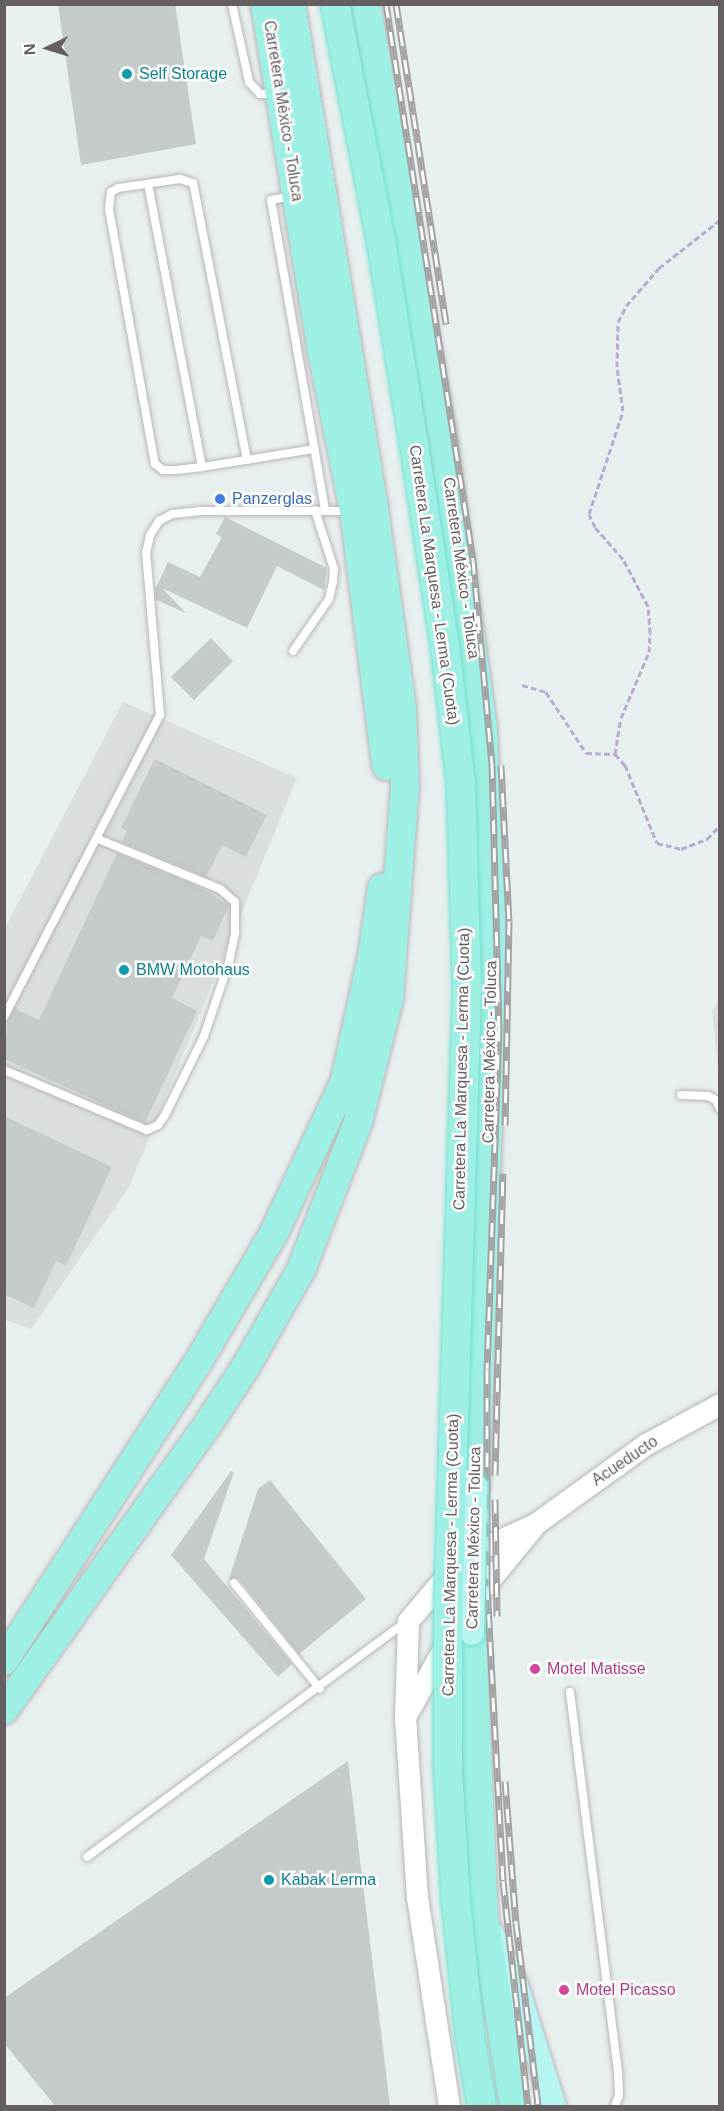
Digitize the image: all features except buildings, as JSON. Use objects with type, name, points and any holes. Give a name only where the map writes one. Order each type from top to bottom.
[{"type":"highway","name":"Carretera México - Toluca","points":[[4,1660],[192,1371],[274,1233],[345,1081],[373,951],[382,886],[386,759],[354,511],[265,4]]},
{"type":"highway","points":[[4,1710],[204,1430],[301,1270],[358,1122],[389,999],[405,788],[396,652],[291,4]]},
{"type":"highway","name":"Carretera La Marquesa - Lerma (Cuota)","points":[[334,4],[381,241],[407,399],[445,646],[461,785],[467,990],[448,1615],[447,1768],[458,1924],[482,2106]]},
{"type":"highway","name":"Carretera México - Toluca","points":[[366,4],[444,444],[483,730],[492,911],[492,1026],[475,1486]]},
{"type":"highway","name":"Carretera México - Toluca","points":[[472,1633],[484,1917],[514,2106]]},
{"type":"main road","name":"Acueducto","points":[[535,1524],[646,1444],[720,1404]]},
{"type":"main road","name":"Carretera México - Toluca","points":[[472,1633],[475,1486]]},
{"type":"main road","points":[[449,2106],[417,1897],[405,1718],[408,1621],[451,1570],[482,1548],[535,1524]]},
{"type":"main road","points":[[405,1718],[480,1587],[535,1524]]},
{"type":"main road","points":[[484,1917],[516,1985],[554,2106]]},
{"type":"lane","points":[[232,4],[249,82],[260,94],[282,94]]},
{"type":"lane","points":[[247,460],[194,183],[180,179],[118,188],[108,199],[152,454],[156,464],[164,470],[202,467],[247,460],[315,449]]},
{"type":"lane","points":[[148,184],[202,467]]},
{"type":"lane","points":[[297,195],[271,200],[326,510]]},
{"type":"lane","points":[[293,651],[329,599],[333,582],[333,563],[315,510]]},
{"type":"lane","points":[[4,1017],[98,839],[160,715],[146,553],[154,528],[172,514],[199,511],[354,511]]},
{"type":"lane","points":[[4,1070],[147,1130],[158,1125],[165,1115],[204,1036],[229,962],[235,933],[235,902],[220,889],[98,839]]},
{"type":"lane","points":[[681,1095],[708,1096],[717,1100],[720,1109]]},
{"type":"lane","points":[[234,1583],[320,1689]]},
{"type":"lane","points":[[87,1857],[320,1689],[408,1621]]},
{"type":"lane","points":[[570,1692],[618,2074],[619,2095],[615,2106]]},
{"type":"path","points":[[615,754],[621,718],[649,652],[650,633],[648,606],[623,559],[594,527],[589,514],[623,411],[617,367],[618,322],[626,306],[659,268],[720,220]]},
{"type":"path","points":[[522,686],[546,692],[586,753],[615,754],[624,765],[657,843],[681,849],[706,839],[720,825]]},
{"type":"shaded area","points":[[123,702],[297,778],[129,1187],[31,1329],[5,1320],[4,930]]},
{"type":"shaded area","points":[[719,999],[719,1077],[712,1012]]},
{"type":"railway","points":[[386,4],[473,560],[492,764],[499,1027],[487,1369],[487,1586],[503,1881],[528,2106]]},
{"type":"railway","points":[[396,4],[446,324]]},
{"type":"railway","points":[[501,765],[509,921],[505,1125]]},
{"type":"railway","points":[[495,1475],[503,1173]]},
{"type":"railway","points":[[495,1499],[497,1616]]},
{"type":"railway","points":[[505,1781],[516,1923],[538,2106]]},
{"type":"place","name":"Self Storage","points":[[127,74]]},
{"type":"place","name":"Panzerglas","points":[[220,499]]},
{"type":"place","name":"BMW Motohaus","points":[[124,970]]},
{"type":"place","name":"Motel Matisse","points":[[535,1669]]},
{"type":"place","name":"Kabak Lerma","points":[[269,1880]]},
{"type":"place","name":"Motel Picasso","points":[[564,1990]]}]
